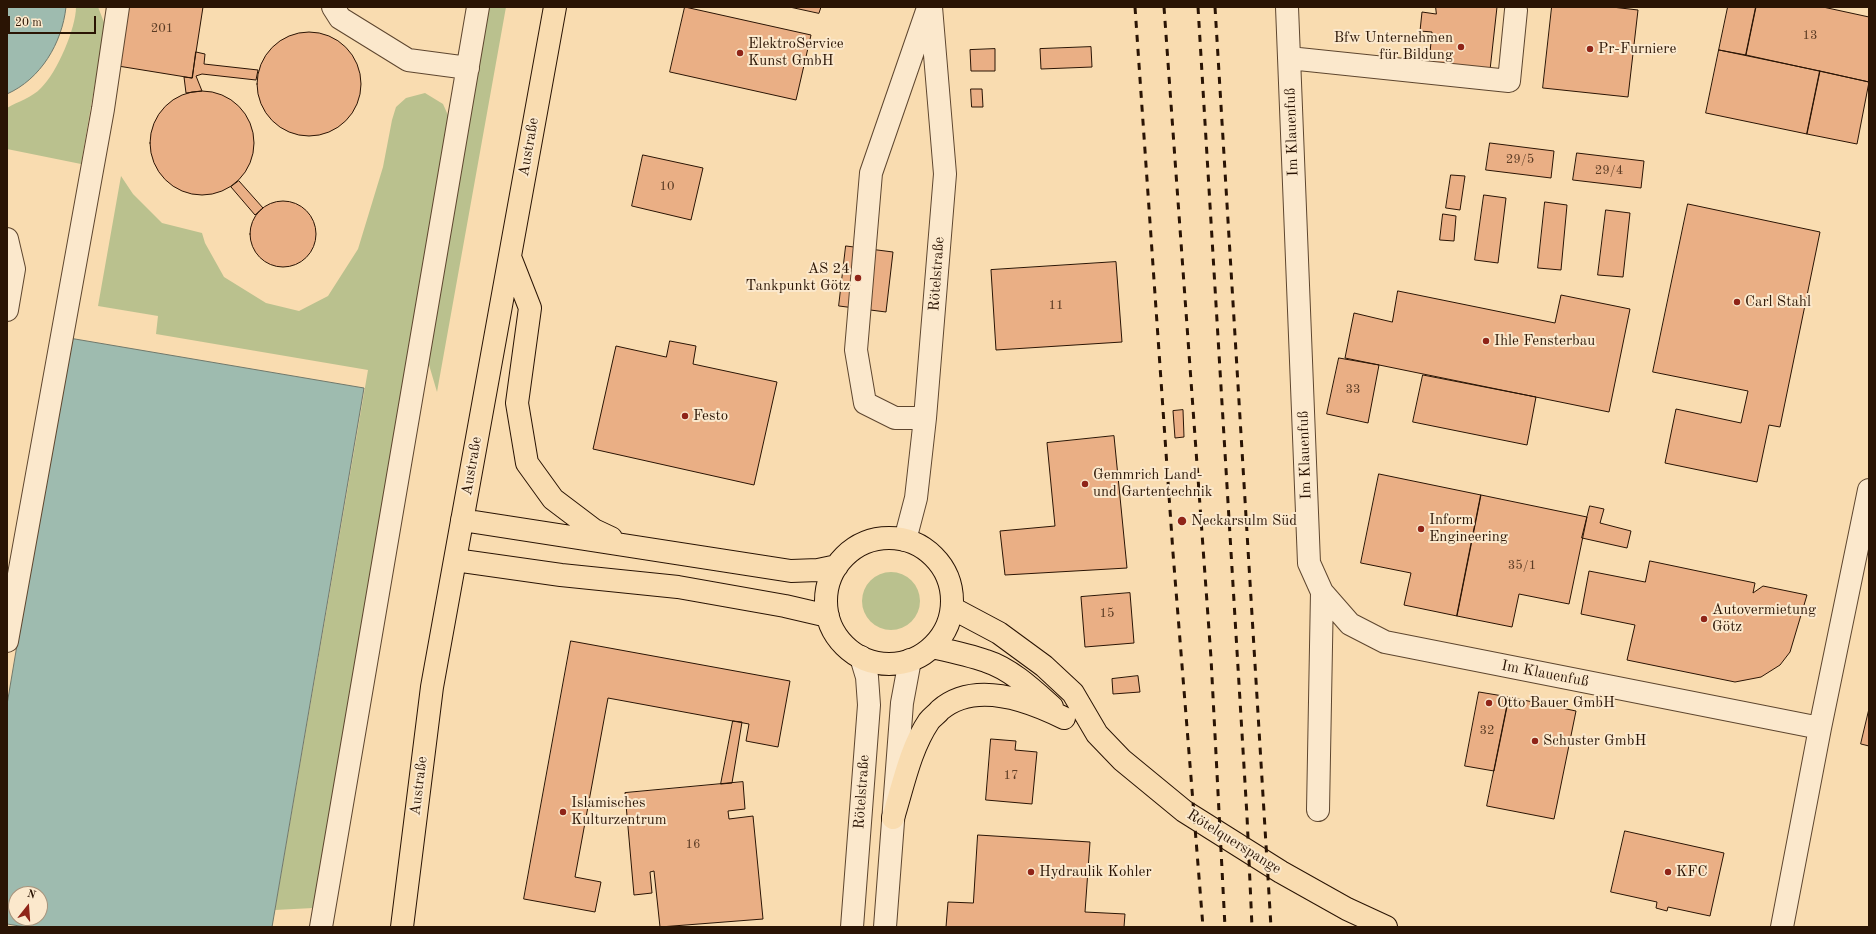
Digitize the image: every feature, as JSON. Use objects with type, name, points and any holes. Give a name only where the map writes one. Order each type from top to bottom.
[{"type":"main road","name":"Austraße","points":[[402,927],[432,688],[555,7]]},
{"type":"main road","points":[[510,257],[530,308],[517,403],[528,463],[553,498],[594,530],[623,545]]},
{"type":"main road","points":[[462,520],[791,571],[818,570],[836,566]]},
{"type":"main road","points":[[890,538],[905,540],[922,547],[936,559],[942,568],[951,590],[952,608],[948,622],[942,635],[932,647],[910,660],[894,664],[883,663],[861,657],[840,641],[828,616],[826,598],[829,581],[836,566],[847,554],[860,545],[874,540],[890,538]]},
{"type":"main road","points":[[455,560],[561,575],[678,587],[785,606],[828,616]]},
{"type":"main road","name":"Rötelquerspange","points":[[952,608],[999,633],[1044,666],[1073,693],[1097,734],[1122,760],[1192,816],[1281,872],[1347,909],[1386,927]]},
{"type":"main road","name":"Rötelquerspange","points":[[932,647],[987,661],[1002,668],[1033,690],[1064,718],[1097,734]]},
{"type":"main road","points":[[893,818],[918,740],[930,719],[947,704],[963,697],[984,695],[1012,698],[1064,718]]},
{"type":"street","points":[[7,641],[104,109],[118,7]]},
{"type":"street","points":[[333,7],[340,18],[408,60],[468,68]]},
{"type":"street","points":[[321,927],[478,7]]},
{"type":"street","points":[[925,418],[895,418],[865,404],[856,350],[871,173],[930,7]]},
{"type":"street","name":"Rötelstraße","points":[[905,540],[916,498],[925,418],[945,174],[930,7]]},
{"type":"street","name":"Im Klauenfuß","points":[[1287,7],[1309,563],[1322,592],[1350,624],[1385,642],[1820,728]]},
{"type":"street","points":[[1289,58],[1509,81],[1516,10]]},
{"type":"street","points":[[7,239],[14,269],[7,310]]},
{"type":"street","points":[[1782,927],[1820,728],[1869,490]]},
{"type":"street","points":[[1318,810],[1322,592]]},
{"type":"street","name":"Rötelstraße","points":[[852,927],[869,705],[867,677],[861,657]]},
{"type":"street","points":[[885,927],[902,703],[910,660]]},
{"type":"green space","points":[[76,7],[98,7],[105,25],[81,164],[7,149],[7,108],[34,94],[47,81],[59,61],[69,38],[73,26]]},
{"type":"green space","points":[[488,7],[506,7],[437,392],[427,358]]},
{"type":"green space","points":[[425,93],[443,104],[451,122],[319,892],[313,908],[275,910],[368,370],[156,334],[158,316],[98,306],[121,176],[133,194],[162,223],[202,233],[205,243],[224,277],[266,303],[299,311],[328,296],[358,249],[383,167],[396,107],[406,98]]},
{"type":"green space","points":[[891,572],[902,574],[915,585],[918,590],[920,601],[918,612],[907,625],[902,628],[891,630],[880,628],[867,617],[864,612],[862,601],[864,590],[875,577],[880,574]]},
{"type":"shaded area","points":[[7,7],[66,7],[60,34],[48,58],[30,79],[7,94]]},
{"type":"shaded area","points":[[69,338],[364,388],[272,927],[20,926],[48,926],[48,886],[8,886],[7,924],[7,705]]},
{"type":"building","points":[[128,7],[203,7],[192,78],[118,66]]},
{"type":"building","name":"ElektroService Kunst GmbH","points":[[685,7],[811,35],[796,100],[670,72]]},
{"type":"building","points":[[790,7],[821,7],[819,13]]},
{"type":"building","name":"Bfw Unternehmen für Bildung","points":[[1436,7],[1497,7],[1490,70],[1429,63],[1432,32],[1420,31],[1422,12],[1436,14]]},
{"type":"building","name":"Pr-Furniere","points":[[1552,7],[1612,7],[1638,10],[1628,97],[1543,88]]},
{"type":"building","points":[[1728,7],[1756,7],[1746,55],[1719,50]]},
{"type":"building","points":[[1756,7],[1823,7],[1869,17],[1869,82],[1746,55]]},
{"type":"building","points":[[309,32],[329,36],[338,40],[346,47],[353,55],[357,64],[361,84],[357,104],[353,113],[346,121],[338,128],[329,132],[309,136],[289,132],[280,128],[272,121],[265,113],[261,104],[257,84],[261,64],[265,55],[272,47],[280,40],[289,36]]},
{"type":"building","points":[[1091,47],[1092,67],[1041,69],[1040,49]]},
{"type":"building","points":[[995,49],[995,71],[971,71],[970,50]]},
{"type":"building","points":[[1719,50],[1820,71],[1807,134],[1706,113]]},
{"type":"building","points":[[196,52],[205,54],[204,64],[258,70],[256,80],[202,74],[196,76],[202,91],[186,93],[184,77],[192,78]]},
{"type":"building","points":[[1820,71],[1869,82],[1857,144],[1807,134]]},
{"type":"building","points":[[971,89],[982,89],[983,107],[972,107]]},
{"type":"building","points":[[202,91],[222,95],[239,106],[250,123],[254,143],[250,163],[239,180],[222,191],[202,195],[182,191],[165,180],[154,163],[150,143],[154,123],[165,106],[182,95]]},
{"type":"building","points":[[1490,143],[1554,151],[1551,178],[1486,170]]},
{"type":"building","points":[[1577,153],[1644,161],[1641,188],[1573,180]]},
{"type":"building","points":[[643,155],[703,168],[691,220],[632,206]]},
{"type":"building","points":[[1451,175],[1465,176],[1460,210],[1446,208]]},
{"type":"building","points":[[239,181],[263,208],[255,215],[231,187]]},
{"type":"building","points":[[1484,195],[1506,198],[1498,263],[1475,260]]},
{"type":"building","points":[[283,201],[295,204],[306,211],[313,222],[316,234],[313,246],[306,257],[295,264],[283,267],[271,264],[260,257],[253,246],[250,234],[253,222],[260,211],[271,204]]},
{"type":"building","points":[[1545,202],[1567,205],[1561,270],[1538,268]]},
{"type":"building","name":"Carl Stahl","points":[[1688,204],[1820,232],[1780,427],[1769,425],[1757,482],[1665,463],[1676,409],[1741,423],[1748,391],[1653,372]]},
{"type":"building","points":[[1606,210],[1630,213],[1623,277],[1598,275]]},
{"type":"building","points":[[1443,214],[1456,216],[1454,241],[1440,240]]},
{"type":"building","points":[[846,246],[893,252],[886,312],[839,306]]},
{"type":"building","points":[[1116,262],[1122,342],[996,350],[991,270]]},
{"type":"building","name":"Ihle Fensterbau","points":[[1398,291],[1555,323],[1561,295],[1630,309],[1609,412],[1345,358],[1354,313],[1392,322]]},
{"type":"building","name":"Festo","points":[[670,341],[696,346],[693,364],[777,382],[754,485],[593,449],[616,346],[666,357]]},
{"type":"building","points":[[1339,358],[1379,365],[1368,423],[1327,414]]},
{"type":"building","points":[[1423,375],[1536,397],[1527,445],[1413,422]]},
{"type":"building","points":[[1183,410],[1184,437],[1175,438],[1173,411]]},
{"type":"building","name":"Gemmrich Land- und Gartentechnik","points":[[1114,436],[1127,568],[1005,575],[1000,531],[1055,526],[1047,443]]},
{"type":"building","name":"Inform Engineering","points":[[1379,474],[1481,495],[1457,616],[1404,605],[1411,573],[1361,563]]},
{"type":"building","points":[[1481,495],[1587,517],[1569,604],[1519,594],[1512,627],[1457,616]]},
{"type":"building","points":[[1590,506],[1604,509],[1600,523],[1631,531],[1627,548],[1582,538]]},
{"type":"building","name":"Autovermietung Götz","points":[[1650,561],[1755,583],[1753,593],[1763,586],[1807,595],[1790,652],[1780,665],[1761,677],[1735,682],[1627,660],[1635,625],[1581,614],[1589,571],[1645,582]]},
{"type":"building","points":[[1130,593],[1134,643],[1085,647],[1081,597]]},
{"type":"building","name":"Islamisches Kulturzentrum","points":[[571,641],[790,681],[778,747],[746,741],[749,724],[608,698],[575,877],[601,882],[595,912],[524,899]]},
{"type":"building","points":[[1138,676],[1140,692],[1113,694],[1112,679]]},
{"type":"building","points":[[1479,692],[1509,697],[1494,771],[1465,766]]},
{"type":"building","name":"Schuster GmbH","points":[[1509,697],[1576,711],[1554,819],[1487,806]]},
{"type":"building","points":[[1869,709],[1869,746],[1861,744]]},
{"type":"building","points":[[733,721],[742,722],[732,783],[721,784]]},
{"type":"building","points":[[991,739],[1016,741],[1015,750],[1037,752],[1032,804],[986,800]]},
{"type":"building","name":"Islamisches Kulturzentrum","points":[[743,782],[745,809],[728,811],[729,819],[753,816],[763,919],[660,927],[654,871],[650,872],[652,893],[634,895],[625,793]]},
{"type":"building","name":"KFC","points":[[1625,831],[1724,853],[1710,916],[1668,907],[1667,911],[1656,908],[1657,902],[1611,892]]},
{"type":"building","name":"Hydraulik Kohler","points":[[978,835],[1090,842],[1085,912],[1125,914],[1124,927],[946,927],[948,902],[973,903]]},
{"type":"railway","points":[[1135,7],[1173,553],[1203,927]]},
{"type":"railway","points":[[1164,7],[1211,658],[1225,927]]},
{"type":"railway","points":[[1198,7],[1247,816],[1252,927]]},
{"type":"railway","points":[[1215,7],[1271,927]]},
{"type":"place","name":"Bfw Unternehmen für Bildung","points":[[1461,47]]},
{"type":"place","name":"Pr-Furniere","points":[[1590,49]]},
{"type":"place","name":"ElektroService Kunst GmbH","points":[[740,53]]},
{"type":"place","name":"AS 24 Tankpunkt Götz","points":[[858,278]]},
{"type":"place","name":"Carl Stahl","points":[[1737,302]]},
{"type":"place","name":"Ihle Fensterbau","points":[[1486,341]]},
{"type":"place","name":"Festo","points":[[685,416]]},
{"type":"place","name":"Gemmrich Land- und Gartentechnik","points":[[1085,484]]},
{"type":"place","name":"Neckarsulm Süd","points":[[1182,521]]},
{"type":"place","name":"Inform Engineering","points":[[1421,529]]},
{"type":"place","name":"Autovermietung Götz","points":[[1704,619]]},
{"type":"place","name":"Otto Bauer GmbH","points":[[1489,703]]},
{"type":"place","name":"Schuster GmbH","points":[[1535,741]]},
{"type":"place","name":"Islamisches Kulturzentrum","points":[[563,812]]},
{"type":"place","name":"Hydraulik Kohler","points":[[1031,872]]},
{"type":"place","name":"KFC","points":[[1668,872]]}]
